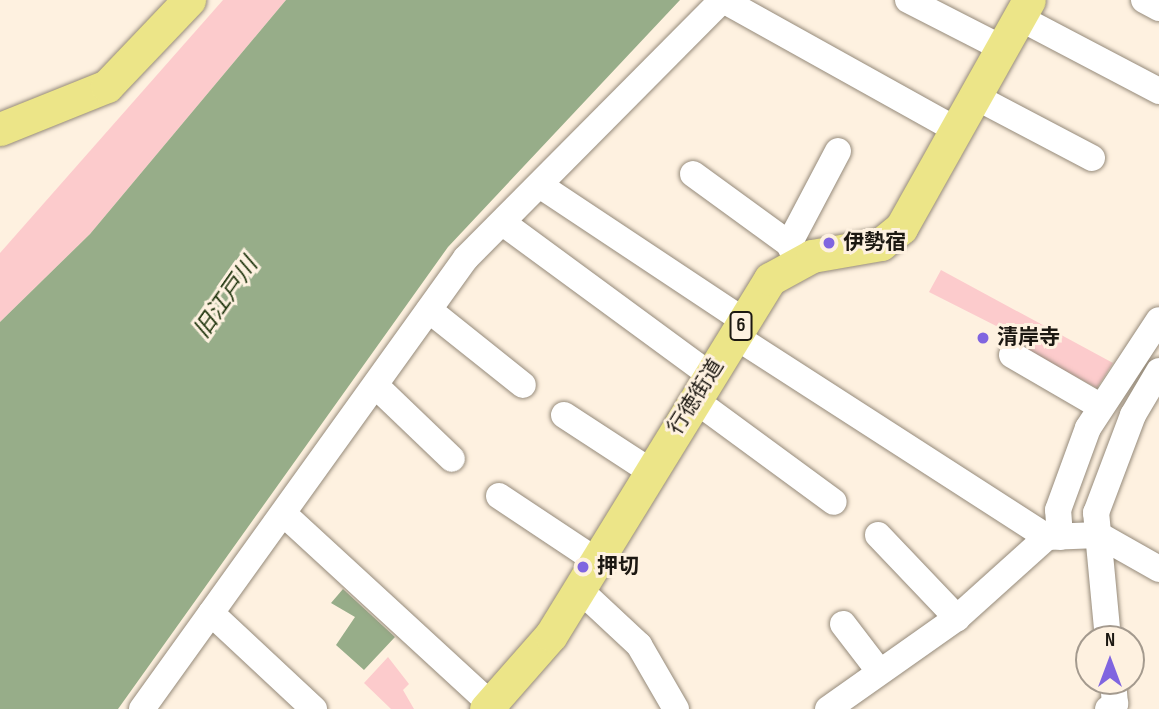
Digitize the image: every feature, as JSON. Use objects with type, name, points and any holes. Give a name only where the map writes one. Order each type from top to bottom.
[{"type":"main road","points":[[0,128],[107,86],[189,0]]},
{"type":"main road","name":"行徳街道","points":[[491,707],[580,590],[650,471],[770,279],[793,252],[868,249],[891,238],[957,130],[1024,9]]},
{"type":"street","points":[[142,709],[285,515],[429,310],[503,222],[723,0],[957,130]]},
{"type":"street","points":[[908,0],[1002,48]]},
{"type":"street","points":[[1144,0],[1159,8]]},
{"type":"street","points":[[1024,9],[1159,92]]},
{"type":"street","points":[[976,97],[1092,158]]},
{"type":"street","points":[[693,174],[793,252],[838,151]]},
{"type":"street","points":[[541,186],[740,328],[1054,537],[1100,535],[1159,569]]},
{"type":"street","points":[[503,222],[835,502]]},
{"type":"street","points":[[429,310],[523,385]]},
{"type":"street","points":[[828,709],[957,618],[1054,537],[1058,509],[1100,406],[1159,320]]},
{"type":"street","points":[[1012,355],[1100,406]]},
{"type":"street","points":[[1107,625],[1099,500],[1133,415],[1159,371]]},
{"type":"street","points":[[376,386],[452,459]]},
{"type":"street","points":[[564,415],[650,471]]},
{"type":"street","points":[[499,496],[597,561]]},
{"type":"street","points":[[285,515],[491,707]]},
{"type":"street","points":[[878,535],[957,618]]},
{"type":"street","points":[[580,590],[639,645],[676,709]]},
{"type":"street","points":[[211,613],[314,709]]},
{"type":"street","points":[[843,624],[879,671]]},
{"type":"shaded area","points":[[223,0],[286,0],[90,234],[0,322],[0,253]]},
{"type":"shaded area","points":[[941,270],[1113,363],[1097,388],[1043,359],[1023,357],[1028,342],[929,292]]},
{"type":"shaded area","points":[[388,657],[409,684],[403,690],[414,709],[391,709],[364,683]]},
{"type":"water","name":"旧江戸川","points":[[286,0],[680,0],[448,247],[118,709],[0,709],[0,322],[90,234]]},
{"type":"water","points":[[343,589],[395,637],[364,670],[336,645],[355,617],[331,603]]},
{"type":"place","name":"伊勢宿","points":[[829,243]]},
{"type":"place","name":"清岸寺","points":[[983,338]]},
{"type":"place","name":"押切","points":[[583,567]]}]
